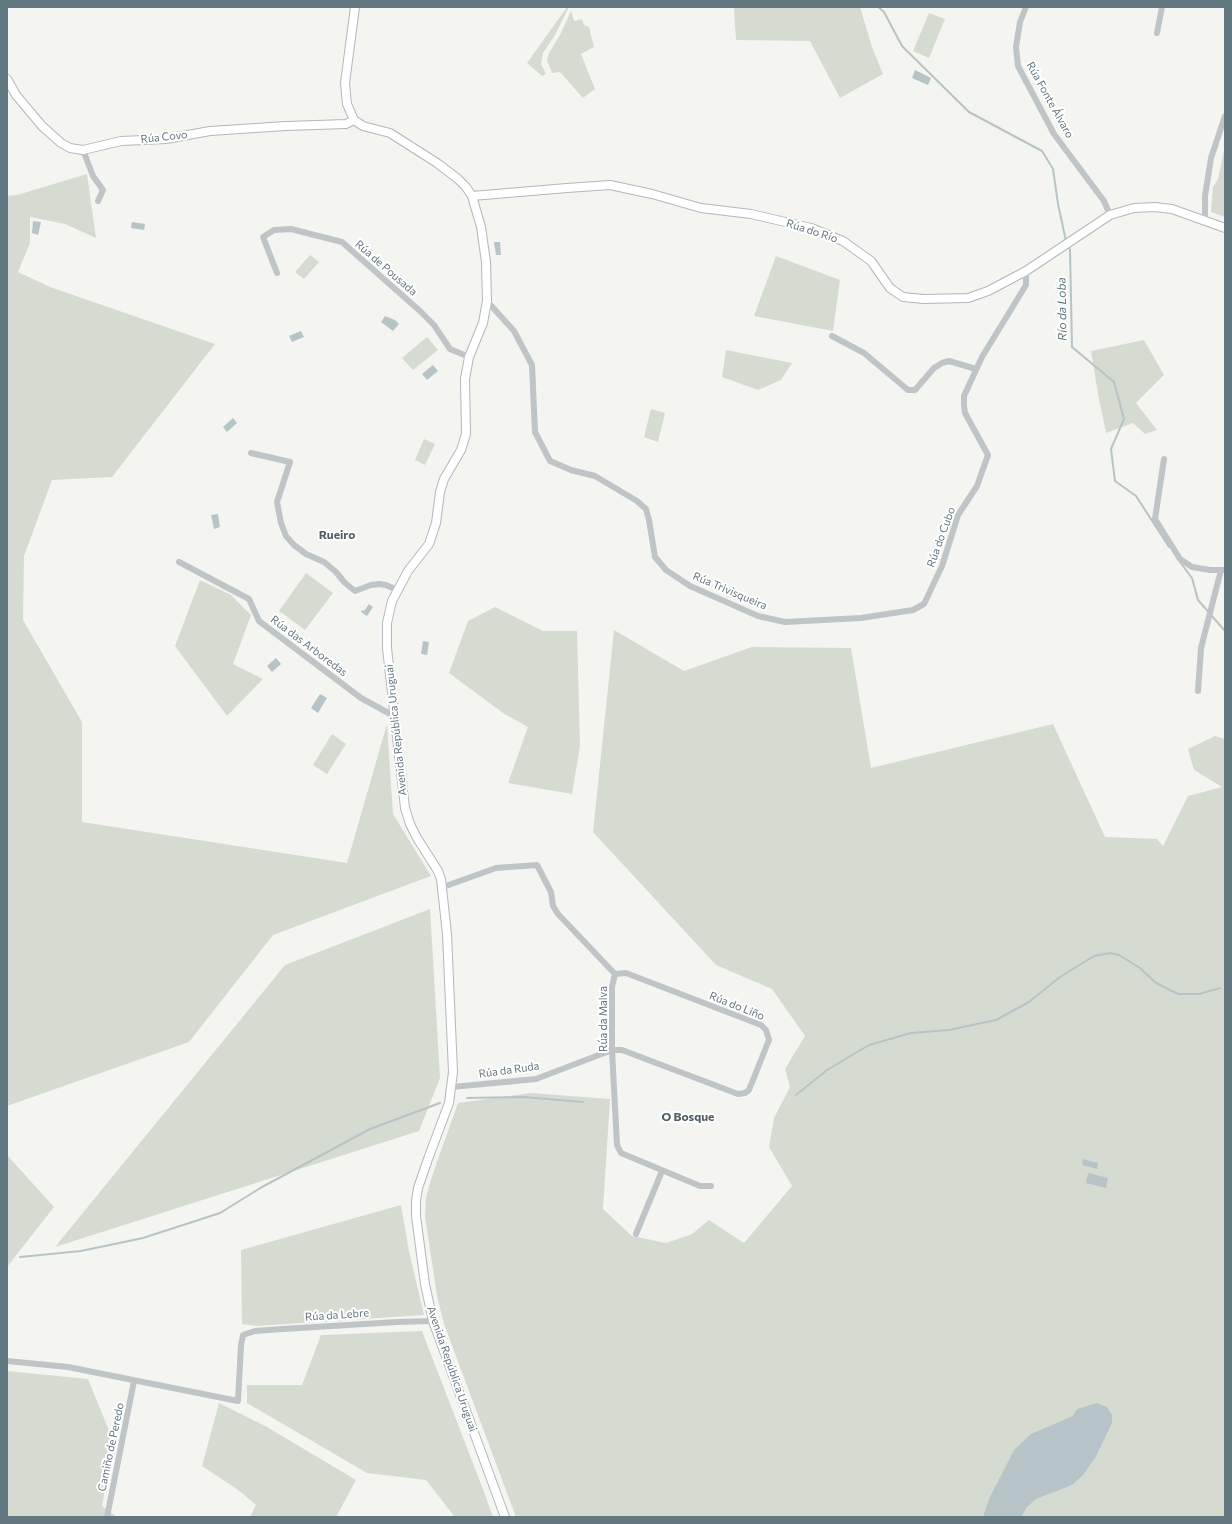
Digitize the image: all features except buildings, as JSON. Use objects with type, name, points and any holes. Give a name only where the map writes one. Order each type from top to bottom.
[{"type":"street","points":[[354,120],[347,104],[345,83],[355,7]]},
{"type":"street","name":"Rúa Fonte Álvaro","points":[[1026,7],[1020,22],[1016,46],[1018,66],[1054,134],[1104,201],[1110,215]]},
{"type":"street","points":[[1157,33],[1162,7]]},
{"type":"street","name":"Rúa Covo","points":[[7,79],[16,95],[42,126],[61,143],[70,148],[83,150],[121,141],[166,139],[218,131],[286,126],[346,124],[354,120]]},
{"type":"street","points":[[1205,221],[1205,196],[1211,158],[1225,116]]},
{"type":"street","name":"Avenida República Uruguai","points":[[354,120],[364,126],[390,133],[410,145],[458,179],[472,196],[481,227],[485,255],[487,301],[483,323],[469,357],[466,379],[466,434],[461,450],[444,479],[440,492],[436,523],[429,544],[408,571],[397,590],[392,601],[387,623],[389,669],[405,808],[410,824],[417,838],[438,871],[443,887],[447,934],[453,1072],[452,1087],[444,1118],[418,1188],[416,1201],[416,1216],[424,1284],[433,1321],[505,1517]]},
{"type":"street","points":[[83,150],[93,176],[103,190],[98,201]]},
{"type":"street","name":"Rúa do Río","points":[[472,196],[610,185],[652,194],[702,208],[751,214],[811,228],[843,241],[871,261],[890,288],[903,297],[924,299],[968,298],[988,290],[1026,271],[1094,224],[1110,215],[1134,208],[1155,207],[1172,210],[1225,228]]},
{"type":"street","name":"Rúa de Pousada","points":[[277,273],[264,237],[274,230],[291,229],[342,242],[420,310],[434,325],[450,349],[469,357]]},
{"type":"street","name":"Rúa do Cubo","points":[[924,604],[942,566],[958,515],[977,486],[988,455],[965,413],[964,396],[982,357],[1026,285],[1026,271]]},
{"type":"street","name":"Rúa Trivisqueira","points":[[487,301],[514,331],[532,365],[535,432],[550,461],[571,470],[595,476],[637,501],[646,509],[655,557],[666,570],[690,586],[758,616],[785,622],[861,618],[913,610],[924,604]]},
{"type":"street","points":[[832,336],[864,353],[908,390],[915,390],[934,368],[942,363],[949,361],[976,369]]},
{"type":"street","points":[[251,453],[290,462],[277,502],[281,523],[286,536],[294,546],[306,554],[324,562],[355,591],[371,584],[386,585],[397,590]]},
{"type":"street","points":[[1164,459],[1155,519],[1180,559],[1192,567],[1223,570],[1201,648],[1198,691]]},
{"type":"street","name":"Rúa das Arboredas","points":[[179,562],[249,599],[259,621],[361,698],[394,716]]},
{"type":"street","name":"Rúa da Malva","points":[[443,887],[496,868],[537,865],[550,892],[553,906],[558,914],[615,974],[612,987],[612,1050],[617,1145],[620,1153],[700,1186],[711,1186]]},
{"type":"street","name":"Rúa do Liño","points":[[612,1050],[622,1050],[738,1094],[745,1093],[749,1090],[769,1040],[766,1030],[761,1025],[626,973],[615,974]]},
{"type":"street","name":"Rúa da Ruda","points":[[452,1087],[536,1079],[612,1050]]},
{"type":"street","points":[[636,1234],[662,1171]]},
{"type":"street","name":"Rúa da Lebre","points":[[134,1381],[238,1401],[241,1345],[243,1335],[255,1331],[433,1321]]},
{"type":"street","points":[[7,1361],[68,1368],[134,1381]]},
{"type":"street","name":"Camiño de Peredo","points":[[107,1517],[134,1381]]},
{"type":"shaded area","points":[[567,7],[569,7],[555,35],[543,53],[541,64],[546,74],[542,76],[527,63]]},
{"type":"shaded area","points":[[734,7],[860,7],[872,47],[883,74],[840,98],[810,41],[736,40]]},
{"type":"shaded area","points":[[571,11],[574,21],[582,19],[584,25],[589,27],[594,47],[581,54],[595,89],[583,98],[560,72],[552,73],[547,60],[549,53],[560,35]]},
{"type":"shaded area","points":[[929,13],[945,19],[929,58],[913,51]]},
{"type":"shaded area","points":[[915,70],[931,78],[928,85],[912,78]]},
{"type":"shaded area","points":[[1225,146],[1225,217],[1211,212],[1213,187],[1218,179]]},
{"type":"shaded area","points":[[87,174],[96,238],[65,224],[30,217],[30,243],[18,272],[50,287],[215,344],[112,477],[52,480],[24,556],[23,620],[82,722],[82,822],[347,863],[387,724],[393,814],[431,876],[273,935],[189,1042],[7,1106],[7,196],[17,195]]},
{"type":"shaded area","points":[[33,221],[41,222],[38,235],[32,233]]},
{"type":"shaded area","points":[[132,222],[145,224],[144,230],[131,228]]},
{"type":"shaded area","points":[[494,242],[500,242],[501,255],[496,255]]},
{"type":"shaded area","points":[[310,255],[319,262],[304,279],[295,272]]},
{"type":"shaded area","points":[[776,256],[840,280],[833,331],[754,316]]},
{"type":"shaded area","points":[[385,316],[395,320],[399,324],[393,331],[381,322]]},
{"type":"shaded area","points":[[301,331],[304,337],[292,342],[289,336]]},
{"type":"shaded area","points":[[427,337],[438,350],[413,370],[402,358]]},
{"type":"shaded area","points":[[1144,340],[1164,375],[1136,403],[1157,430],[1145,434],[1133,423],[1106,433],[1091,351]]},
{"type":"shaded area","points":[[726,350],[792,363],[781,380],[758,390],[722,377]]},
{"type":"shaded area","points":[[433,365],[438,371],[427,380],[422,374]]},
{"type":"shaded area","points":[[651,409],[665,413],[658,442],[644,437]]},
{"type":"shaded area","points":[[233,418],[237,423],[227,432],[223,427]]},
{"type":"shaded area","points":[[424,439],[435,444],[425,465],[415,460]]},
{"type":"shaded area","points":[[218,514],[220,527],[214,529],[211,515]]},
{"type":"shaded area","points":[[306,573],[333,593],[305,630],[279,611]]},
{"type":"shaded area","points":[[200,580],[231,595],[251,615],[233,664],[263,679],[227,716],[175,646]]},
{"type":"shaded area","points":[[369,604],[373,607],[367,616],[361,612],[362,610],[364,611]]},
{"type":"shaded area","points":[[495,607],[543,631],[577,631],[580,746],[572,794],[508,783],[528,727],[503,713],[449,673],[468,621]]},
{"type":"shaded area","points":[[614,630],[684,671],[752,647],[851,648],[871,768],[1053,724],[1105,837],[1157,839],[1163,846],[1188,796],[1222,787],[1194,770],[1188,749],[1215,736],[1225,739],[1225,1517],[516,1517],[444,1324],[437,1296],[425,1216],[426,1198],[431,1179],[458,1103],[531,1093],[610,1099],[603,1209],[632,1236],[666,1243],[692,1234],[709,1220],[744,1243],[792,1186],[769,1147],[774,1118],[790,1087],[785,1069],[805,1036],[772,989],[716,965],[593,832]]},
{"type":"shaded area","points":[[423,641],[429,642],[427,655],[421,654]]},
{"type":"shaded area","points":[[276,658],[281,664],[272,672],[267,666]]},
{"type":"shaded area","points":[[320,694],[327,698],[318,713],[311,708]]},
{"type":"shaded area","points":[[332,734],[346,744],[327,774],[313,765]]},
{"type":"shaded area","points":[[430,909],[440,1078],[419,1131],[55,1247],[285,965]]},
{"type":"shaded area","points":[[7,1155],[54,1207],[7,1267]]},
{"type":"shaded area","points":[[1083,1159],[1098,1163],[1097,1169],[1082,1165]]},
{"type":"shaded area","points":[[1088,1173],[1108,1178],[1106,1188],[1086,1183]]},
{"type":"shaded area","points":[[401,1205],[409,1251],[424,1315],[257,1326],[242,1324],[241,1250]]},
{"type":"shaded area","points":[[422,1331],[493,1517],[455,1517],[426,1480],[367,1473],[247,1403],[247,1385],[302,1385],[321,1335]]},
{"type":"shaded area","points":[[7,1371],[88,1379],[114,1443],[102,1506],[117,1517],[7,1517]]},
{"type":"shaded area","points":[[219,1403],[267,1427],[356,1480],[336,1517],[250,1517],[256,1505],[237,1489],[202,1466]]},
{"type":"shaded area","points":[[1097,1403],[1107,1407],[1112,1415],[1112,1423],[1095,1458],[1083,1475],[1072,1485],[1036,1499],[1027,1507],[1021,1517],[984,1517],[989,1499],[1014,1450],[1031,1434],[1073,1416],[1077,1409]]},
{"type":"waterway","name":"Río da Loba","points":[[878,7],[884,12],[902,46],[969,112],[1042,151],[1053,169],[1058,204],[1066,241]]},
{"type":"waterway","name":"Río da Loba","points":[[1068,245],[1070,250],[1072,347],[1114,382],[1124,419],[1111,449],[1115,481],[1136,496],[1169,547]]},
{"type":"waterway","name":"Río da Loba","points":[[1180,562],[1192,578],[1198,600],[1225,631]]},
{"type":"waterway","points":[[796,1095],[827,1070],[869,1045],[911,1033],[949,1030],[996,1020],[1029,1002],[1060,977],[1094,956],[1110,953],[1119,955],[1140,968],[1156,983],[1178,994],[1199,994],[1220,988]]},
{"type":"waterway","points":[[467,1098],[523,1097],[583,1102]]},
{"type":"waterway","points":[[20,1257],[81,1251],[143,1238],[220,1213],[262,1187],[370,1129],[440,1103]]},
{"type":"district","name":"Rueiro","points":[[337,535]]},
{"type":"district","name":"O Bosque","points":[[688,1117]]}]
